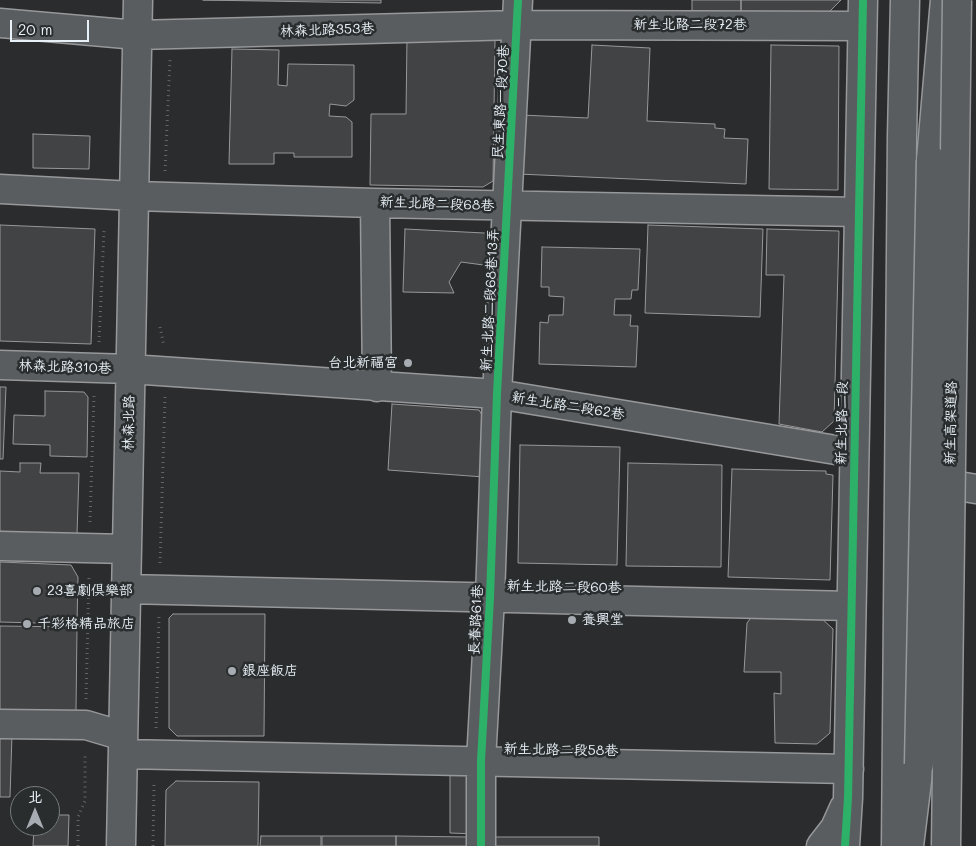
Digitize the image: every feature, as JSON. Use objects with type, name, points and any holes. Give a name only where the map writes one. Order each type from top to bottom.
[{"type":"main road","name":"林森北路","points":[[121,846],[138,0]]},
{"type":"main road","points":[[896,846],[905,0]]},
{"type":"main road","points":[[909,846],[920,764],[931,160],[945,0]]},
{"type":"main road","name":"新生高架道路","points":[[946,846],[957,0]]},
{"type":"main road","name":"林森北路353巷","points":[[0,23],[137,34],[170,34],[518,12]]},
{"type":"main road","name":"新生北路二段72巷","points":[[518,12],[863,13]]},
{"type":"main road","name":"民生東路一段70巷","points":[[508,206],[518,12]]},
{"type":"main road","name":"新生北路二段","points":[[845,846],[849,769],[863,13]]},
{"type":"main road","name":"新生北路二段68巷","points":[[0,189],[134,196],[375,203],[859,212]]},
{"type":"main road","points":[[375,203],[377,386]]},
{"type":"main road","name":"新生北路二段68巷13弄","points":[[497,394],[508,206]]},
{"type":"main road","name":"林森北路310巷","points":[[0,365],[130,370]]},
{"type":"main road","name":"新生北路二段62巷","points":[[130,370],[497,394],[854,453]]},
{"type":"main road","name":"長春路61巷","points":[[481,846],[481,761],[490,598],[497,394]]},
{"type":"main road","points":[[899,476],[976,489]]},
{"type":"main road","points":[[0,546],[127,548]]},
{"type":"main road","name":"新生北路二段60巷","points":[[126,589],[852,606]]},
{"type":"main road","name":"新生北路二段58巷","points":[[0,724],[86,724],[123,745],[155,754],[849,769]]},
{"type":"main road","name":"新生北路二段","points":[[822,846],[835,828],[848,798]]},
{"type":"path","points":[[164,196],[170,34]]},
{"type":"path","points":[[153,846],[166,372],[165,349],[160,326]]},
{"type":"building","points":[[203,0],[381,0],[381,3]]},
{"type":"building","points":[[692,0],[741,0],[741,13],[692,12]]},
{"type":"building","points":[[741,0],[841,0],[827,14],[741,13]]},
{"type":"building","points":[[407,38],[495,39],[493,181],[483,187],[370,185],[371,114],[406,114]]},
{"type":"building","points":[[592,45],[650,48],[647,121],[715,124],[715,128],[725,129],[724,138],[748,139],[746,184],[518,174],[521,115],[588,118]]},
{"type":"building","points":[[771,45],[839,46],[838,190],[769,189]]},
{"type":"building","points":[[232,49],[279,50],[278,85],[287,86],[288,64],[354,65],[354,100],[346,106],[330,104],[329,116],[346,117],[352,122],[352,157],[294,157],[294,153],[274,153],[274,164],[229,164]]},
{"type":"building","points":[[33,134],[90,136],[89,169],[33,168]]},
{"type":"building","points":[[0,225],[95,229],[91,344],[0,341]]},
{"type":"building","points":[[648,225],[763,229],[760,317],[645,313]]},
{"type":"building","points":[[405,229],[484,233],[495,231],[491,266],[461,262],[449,282],[454,293],[403,292]]},
{"type":"building","points":[[767,229],[839,231],[834,421],[822,432],[779,424],[784,275],[766,275]]},
{"type":"building","points":[[542,247],[640,249],[638,290],[632,290],[631,299],[615,299],[614,315],[631,315],[630,326],[638,326],[636,367],[539,364],[540,322],[548,323],[549,315],[563,315],[564,297],[549,296],[549,287],[541,287]]},
{"type":"building","points":[[0,387],[6,387],[3,459],[0,459]]},
{"type":"building","points":[[45,391],[84,392],[88,397],[87,457],[50,456],[50,445],[13,444],[14,415],[45,416]]},
{"type":"building","points":[[392,404],[479,410],[488,425],[484,477],[388,470]]},
{"type":"building","points":[[520,445],[620,447],[617,565],[518,563]]},
{"type":"building","points":[[20,463],[41,463],[40,473],[79,473],[77,534],[0,532],[0,471],[20,472]]},
{"type":"building","points":[[628,463],[722,465],[721,567],[626,566]]},
{"type":"building","points":[[732,469],[826,471],[826,474],[833,475],[830,580],[728,577]]},
{"type":"building","points":[[0,562],[71,565],[78,577],[77,624],[0,622]]},
{"type":"building","points":[[173,614],[265,614],[264,736],[177,736],[169,728],[169,618]]},
{"type":"building","points":[[753,615],[820,617],[833,629],[830,733],[817,744],[775,743],[774,693],[781,694],[781,672],[744,672],[747,623]]},
{"type":"building","points":[[0,626],[77,627],[76,711],[0,710]]},
{"type":"building","points":[[0,734],[12,734],[10,797],[0,797]]},
{"type":"building","points":[[450,764],[478,772],[477,834],[450,833]]},
{"type":"building","points":[[176,781],[259,782],[258,846],[165,846],[166,790]]},
{"type":"building","points":[[60,815],[69,815],[68,846],[33,846],[34,836],[60,836]]},
{"type":"building","points":[[261,836],[321,836],[321,846],[260,846]]},
{"type":"building","points":[[322,836],[396,836],[396,846],[322,846]]},
{"type":"building","points":[[396,836],[468,837],[468,846],[396,846]]},
{"type":"building","points":[[486,837],[599,837],[599,846],[486,846]]},
{"type":"cycle path","points":[[481,846],[481,761],[490,598],[497,394],[518,0]]},
{"type":"cycle path","points":[[845,846],[848,798],[863,0]]},
{"type":"place","name":"台北新福宮","points":[[408,363]]},
{"type":"place","name":"23喜劇俱樂部","points":[[37,591]]},
{"type":"place","name":"養興堂","points":[[572,620]]},
{"type":"place","name":"千彩格精品旅店","points":[[27,624]]},
{"type":"place","name":"銀座飯店","points":[[232,671]]}]
